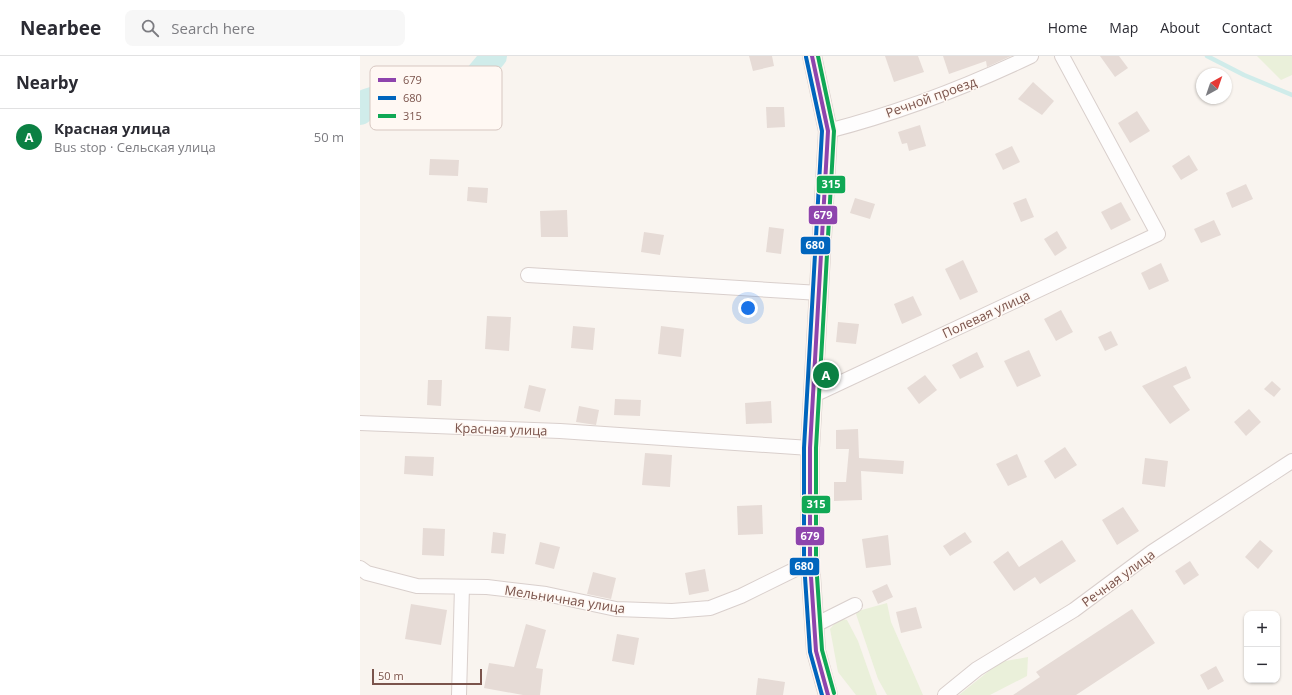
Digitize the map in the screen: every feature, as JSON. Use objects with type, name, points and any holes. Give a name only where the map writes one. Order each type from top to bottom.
[{"type":"main road","points":[[812,56],[828,131],[810,448],[810,562],[813,626],[816,651],[828,695]]},
{"type":"street","name":"Речной проезд","points":[[828,131],[870,120],[898,110],[990,76],[1031,56]]},
{"type":"street","name":"Полевая улица","points":[[814,395],[1158,234],[1062,56]]},
{"type":"street","points":[[528,275],[820,293]]},
{"type":"street","name":"Красная улица","points":[[360,423],[560,431],[810,448]]},
{"type":"street","name":"Речная улица","points":[[945,695],[977,669],[1074,610],[1152,552],[1292,461]]},
{"type":"street","name":"Мельничная улица","points":[[360,568],[367,573],[417,586],[487,587],[546,594],[616,609],[672,611],[710,608],[741,596],[810,562]]},
{"type":"street","points":[[460,695],[462,587]]},
{"type":"street","points":[[813,626],[855,605]]},
{"type":"green space","points":[[1257,56],[1292,56],[1292,75],[1281,80]]},
{"type":"green space","points":[[887,603],[891,622],[923,695],[887,695],[878,679],[856,614],[858,611]]},
{"type":"green space","points":[[843,619],[847,620],[858,641],[877,695],[856,695],[838,672],[830,629],[836,622]]},
{"type":"green space","points":[[1028,657],[1027,676],[990,695],[959,695],[1000,662]]},
{"type":"building","points":[[749,56],[772,56],[774,66],[753,71]]},
{"type":"building","points":[[885,56],[918,56],[924,72],[894,82]]},
{"type":"building","points":[[943,56],[1011,56],[987,67],[986,61],[949,74]]},
{"type":"building","points":[[1100,56],[1119,56],[1128,68],[1115,77]]},
{"type":"building","points":[[1033,82],[1054,101],[1042,115],[1018,99]]},
{"type":"building","points":[[766,107],[784,107],[785,127],[767,128]]},
{"type":"building","points":[[1137,111],[1150,131],[1130,143],[1118,123]]},
{"type":"building","points":[[920,125],[926,146],[909,151],[907,143],[902,144],[898,132]]},
{"type":"building","points":[[1012,146],[1020,162],[1003,170],[995,154]]},
{"type":"building","points":[[1189,155],[1198,170],[1181,180],[1172,166]]},
{"type":"building","points":[[430,159],[459,160],[458,176],[429,175]]},
{"type":"building","points":[[1246,184],[1253,199],[1232,208],[1226,193]]},
{"type":"building","points":[[468,187],[488,188],[487,203],[467,201]]},
{"type":"building","points":[[855,198],[875,204],[870,219],[850,213]]},
{"type":"building","points":[[1026,198],[1034,217],[1021,222],[1013,203]]},
{"type":"building","points":[[1121,202],[1131,220],[1111,230],[1101,212]]},
{"type":"building","points":[[567,210],[568,237],[541,237],[540,211]]},
{"type":"building","points":[[1214,220],[1221,235],[1201,243],[1194,229]]},
{"type":"building","points":[[769,227],[784,229],[781,254],[766,252]]},
{"type":"building","points":[[1057,231],[1067,248],[1055,256],[1044,239]]},
{"type":"building","points":[[644,232],[664,235],[660,255],[641,252]]},
{"type":"building","points":[[963,260],[978,292],[960,300],[945,269]]},
{"type":"building","points":[[1161,263],[1169,281],[1149,290],[1141,273]]},
{"type":"building","points":[[913,296],[922,315],[902,324],[894,304]]},
{"type":"building","points":[[1061,310],[1073,332],[1056,341],[1044,319]]},
{"type":"building","points":[[487,316],[511,317],[509,351],[485,349]]},
{"type":"building","points":[[838,322],[859,324],[856,344],[836,342]]},
{"type":"building","points":[[573,326],[595,328],[593,350],[571,348]]},
{"type":"building","points":[[661,326],[684,329],[681,357],[658,354]]},
{"type":"building","points":[[1111,331],[1118,345],[1105,351],[1098,337]]},
{"type":"building","points":[[1029,350],[1041,376],[1017,387],[1004,361]]},
{"type":"building","points":[[977,352],[984,367],[960,379],[952,365]]},
{"type":"building","points":[[1186,366],[1191,378],[1173,386],[1190,410],[1170,424],[1142,386]]},
{"type":"building","points":[[925,375],[937,390],[919,404],[907,388]]},
{"type":"building","points":[[428,380],[442,380],[441,406],[427,405]]},
{"type":"building","points":[[1272,381],[1281,389],[1274,397],[1264,389]]},
{"type":"building","points":[[529,385],[546,389],[540,412],[524,408]]},
{"type":"building","points":[[615,399],[641,400],[640,416],[614,415]]},
{"type":"building","points":[[771,401],[772,423],[746,424],[745,403]]},
{"type":"building","points":[[579,406],[599,410],[596,425],[576,422]]},
{"type":"building","points":[[1249,409],[1261,422],[1246,436],[1234,422]]},
{"type":"building","points":[[858,429],[859,458],[904,461],[903,474],[861,471],[862,500],[834,501],[834,482],[846,482],[849,449],[836,449],[836,430]]},
{"type":"building","points":[[1065,447],[1077,465],[1055,479],[1044,461]]},
{"type":"building","points":[[645,453],[672,455],[670,487],[642,485]]},
{"type":"building","points":[[1017,454],[1027,477],[1008,486],[996,464]]},
{"type":"building","points":[[405,456],[434,457],[433,476],[404,474]]},
{"type":"building","points":[[1145,458],[1168,461],[1165,487],[1142,484]]},
{"type":"building","points":[[762,505],[763,534],[738,535],[737,506]]},
{"type":"building","points":[[1123,507],[1139,531],[1117,545],[1102,520]]},
{"type":"building","points":[[423,528],[445,529],[444,556],[422,555]]},
{"type":"building","points":[[493,532],[506,534],[504,554],[491,553]]},
{"type":"building","points":[[965,532],[972,542],[950,556],[943,546]]},
{"type":"building","points":[[888,535],[891,565],[866,568],[862,539]]},
{"type":"building","points":[[1062,540],[1076,561],[1040,584],[1035,577],[1014,591],[993,562],[1008,551],[1019,567]]},
{"type":"building","points":[[1260,540],[1273,551],[1258,569],[1245,557]]},
{"type":"building","points":[[540,542],[560,547],[554,569],[535,564]]},
{"type":"building","points":[[1190,561],[1199,575],[1184,585],[1175,571]]},
{"type":"building","points":[[705,569],[709,591],[689,595],[685,573]]},
{"type":"building","points":[[593,572],[616,578],[611,599],[587,594]]},
{"type":"building","points":[[887,584],[893,597],[878,604],[872,591]]},
{"type":"building","points":[[411,604],[447,610],[441,645],[405,639]]},
{"type":"building","points":[[916,607],[922,628],[901,633],[896,612]]},
{"type":"building","points":[[1132,609],[1155,643],[1076,695],[1013,695],[1040,677],[1036,672]]},
{"type":"building","points":[[526,624],[546,630],[536,668],[543,669],[540,695],[523,695],[484,688],[489,663],[514,667]]},
{"type":"building","points":[[617,634],[639,638],[634,665],[612,661]]},
{"type":"building","points":[[1216,666],[1224,681],[1208,690],[1200,675]]},
{"type":"building","points":[[758,678],[785,682],[783,695],[756,695]]},
{"type":"waterway","points":[[486,66],[494,56]]},
{"type":"waterway","points":[[1207,56],[1244,75],[1292,95]]},
{"type":"waterway","points":[[360,112],[366,102],[370,101]]},
{"type":"transit line","name":"679","points":[[812,56],[828,131],[810,448],[810,562],[816,651],[828,695]]},
{"type":"transit line","name":"315","points":[[818,56],[834,131],[816,448],[816,562],[822,650],[834,693]]},
{"type":"transit line","name":"680","points":[[806,57],[822,131],[804,448],[804,562],[810,652],[822,695]]},
{"type":"place","name":"Красная улица","points":[[826,375]]}]
